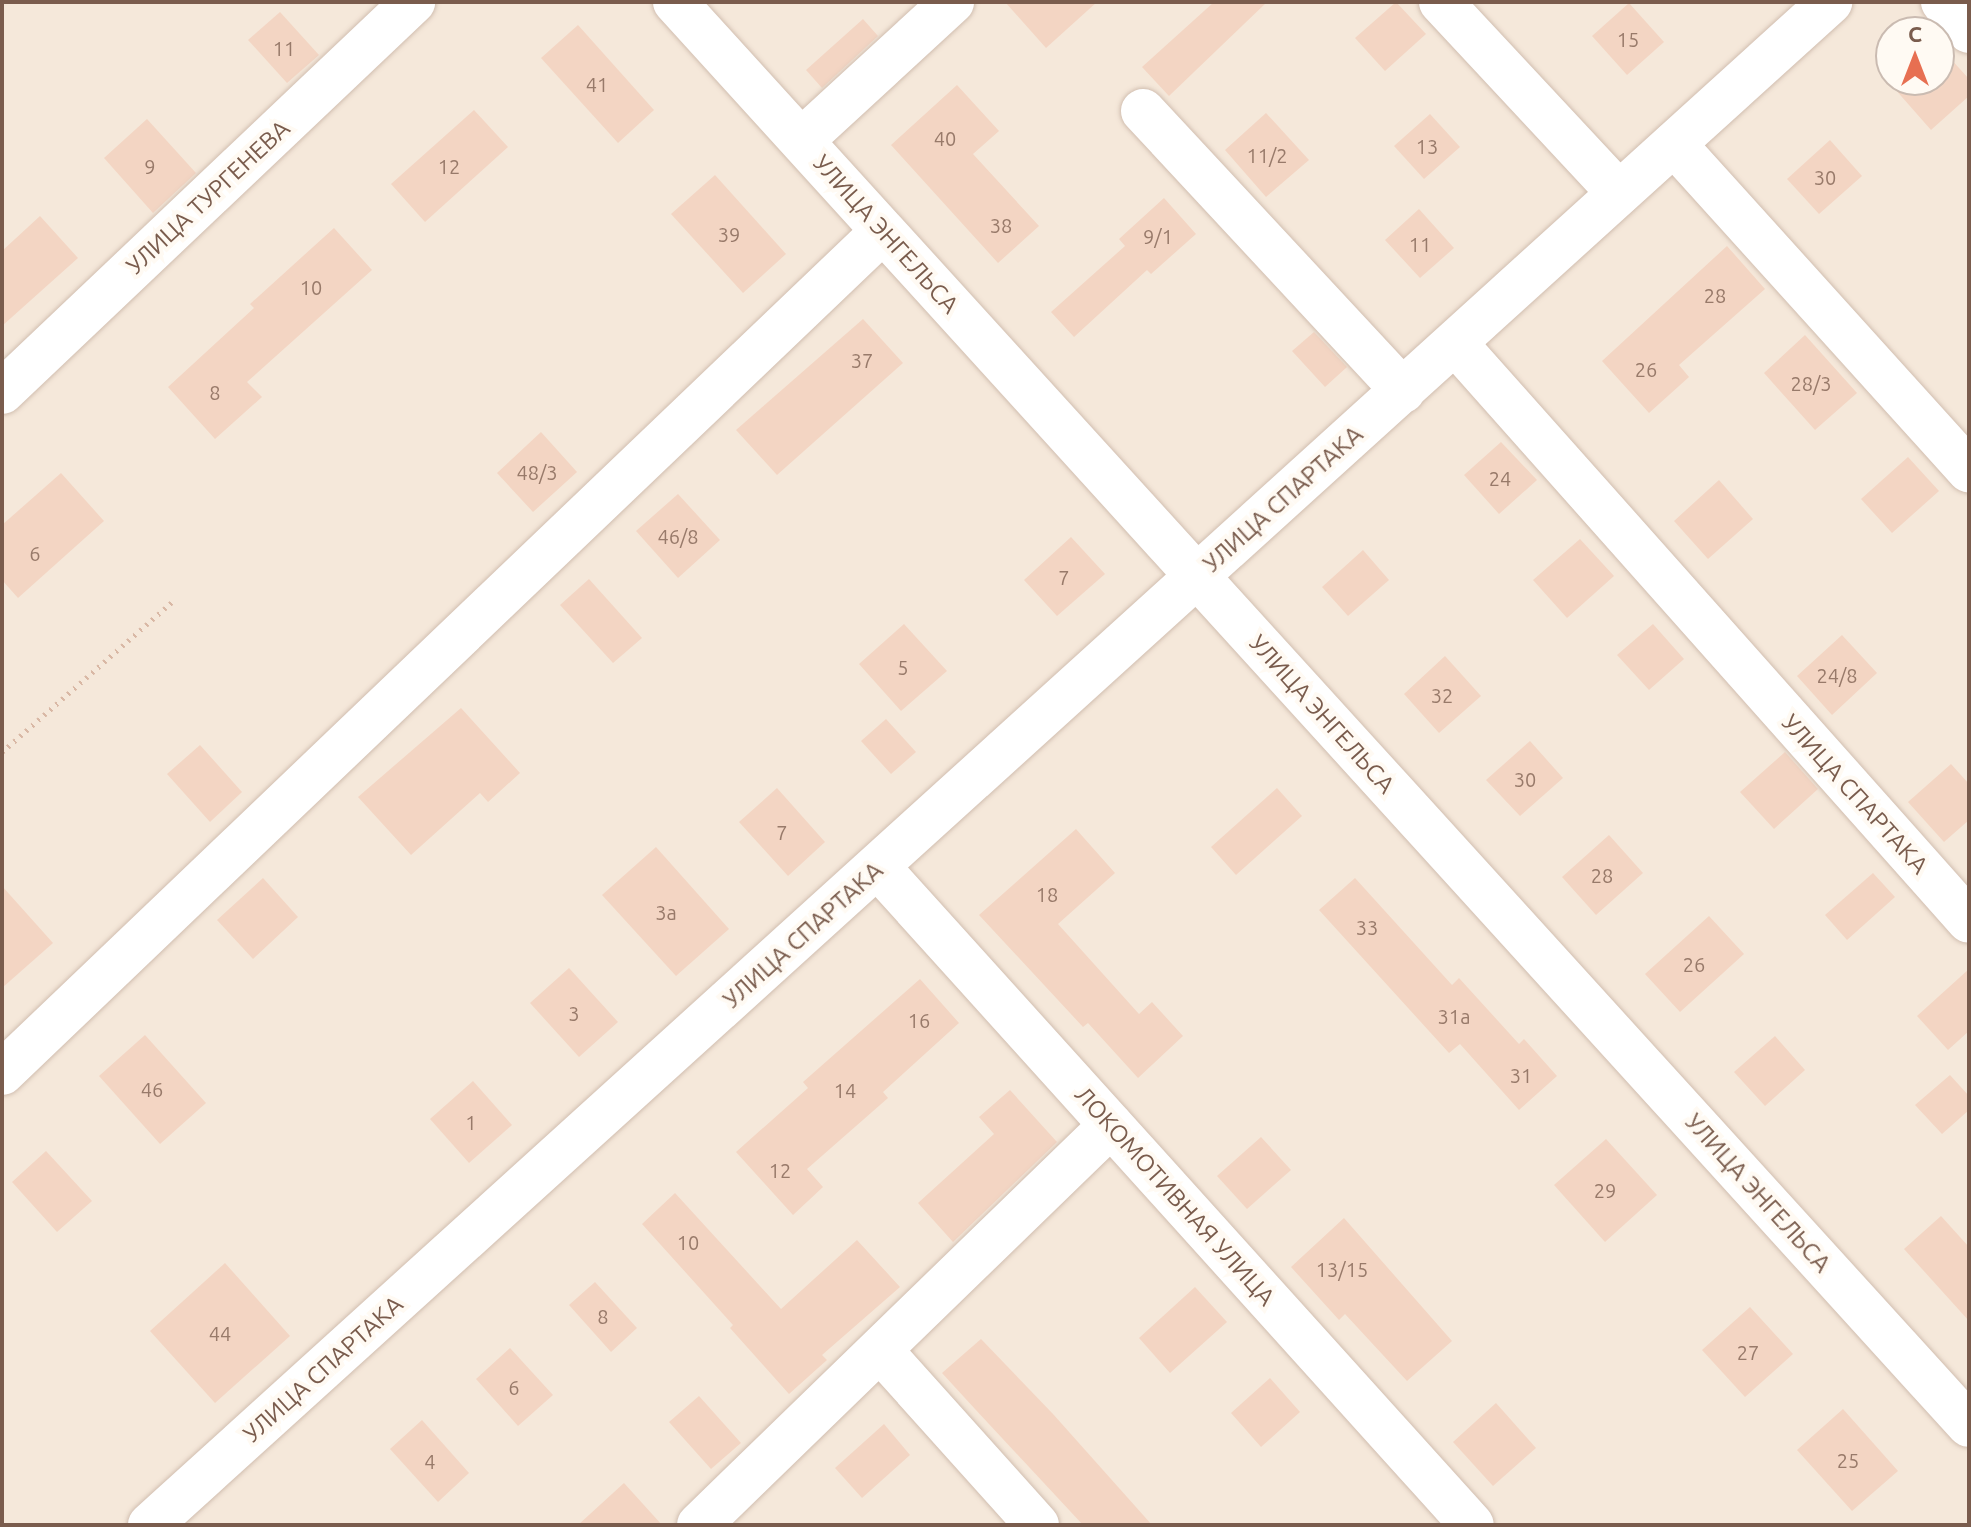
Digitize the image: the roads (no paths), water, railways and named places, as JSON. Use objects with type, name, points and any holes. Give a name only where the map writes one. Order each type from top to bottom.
[{"type":"street","name":"УЛИЦА ТУРГЕНЕВА","points":[[2,392],[413,2]]},
{"type":"street","name":"УЛИЦА ЭНГЕЛЬСА","points":[[675,2],[1969,1425]]},
{"type":"street","points":[[802,140],[952,2]]},
{"type":"street","points":[[1441,2],[1619,193]]},
{"type":"street","name":"УЛИЦА СПАРТАКА","points":[[150,1525],[1830,2]]},
{"type":"street","points":[[1943,2],[1969,31]]},
{"type":"street","points":[[1143,111],[1403,391]]},
{"type":"street","points":[[1674,144],[1969,470]]},
{"type":"street","points":[[2,1073],[882,232]]},
{"type":"street","name":"УЛИЦА СПАРТАКА","points":[[1455,343],[1969,921]]},
{"type":"street","name":"ЛОКОМОТИВНАЯ УЛИЦА","points":[[878,867],[1472,1525]]},
{"type":"street","points":[[699,1525],[1111,1125]]},
{"type":"street","points":[[880,1350],[1037,1525]]}]
